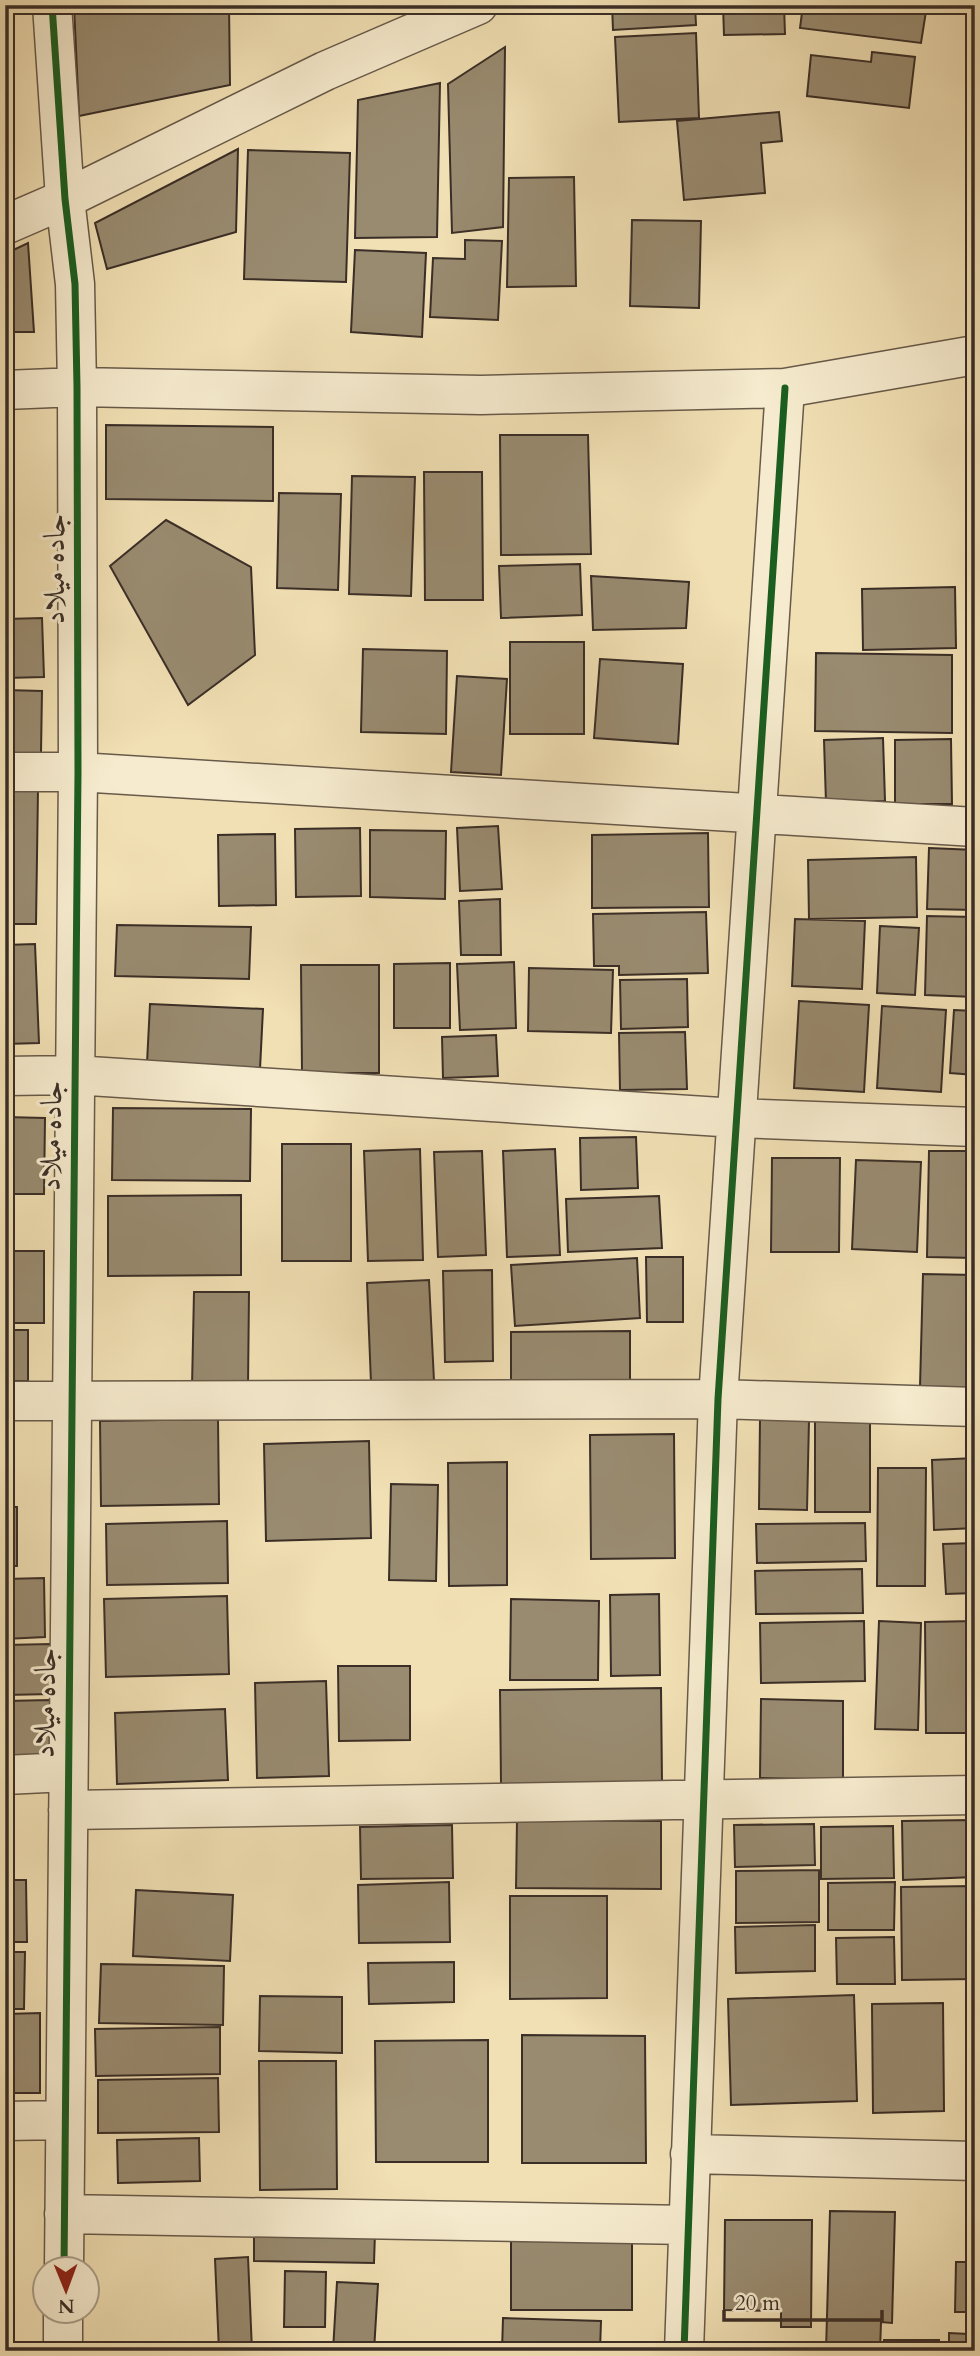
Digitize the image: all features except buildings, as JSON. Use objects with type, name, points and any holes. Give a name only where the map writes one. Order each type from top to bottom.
[{"type":"street","name":"جاده میلاد","points":[[52,5],[65,199],[75,284],[77,387],[78,772],[64,2254]]},
{"type":"street","points":[[5,225],[65,199],[325,71],[478,5]]},
{"type":"street","points":[[5,390],[77,387],[481,395],[785,388],[975,355]]},
{"type":"street","points":[[684,2351],[718,1399],[785,388]]},
{"type":"street","points":[[5,772],[78,772],[757,811],[975,827]]},
{"type":"street","points":[[5,1076],[74,1075],[736,1118],[975,1126]]},
{"type":"street","points":[[5,1401],[718,1399],[975,1407]]},
{"type":"street","points":[[5,1775],[67,1772]]},
{"type":"street","points":[[68,1810],[975,1795]]},
{"type":"street","points":[[5,2121],[65,2120]]},
{"type":"street","points":[[691,2154],[975,2161]]},
{"type":"street","points":[[64,2214],[688,2225]]},
{"type":"street","points":[[63,2324],[63,2351]]},
{"type":"cycle path","points":[[52,5],[65,199],[75,284],[77,387],[78,772],[64,2254]]},
{"type":"cycle path","points":[[684,2351],[718,1399],[785,388]]}]
